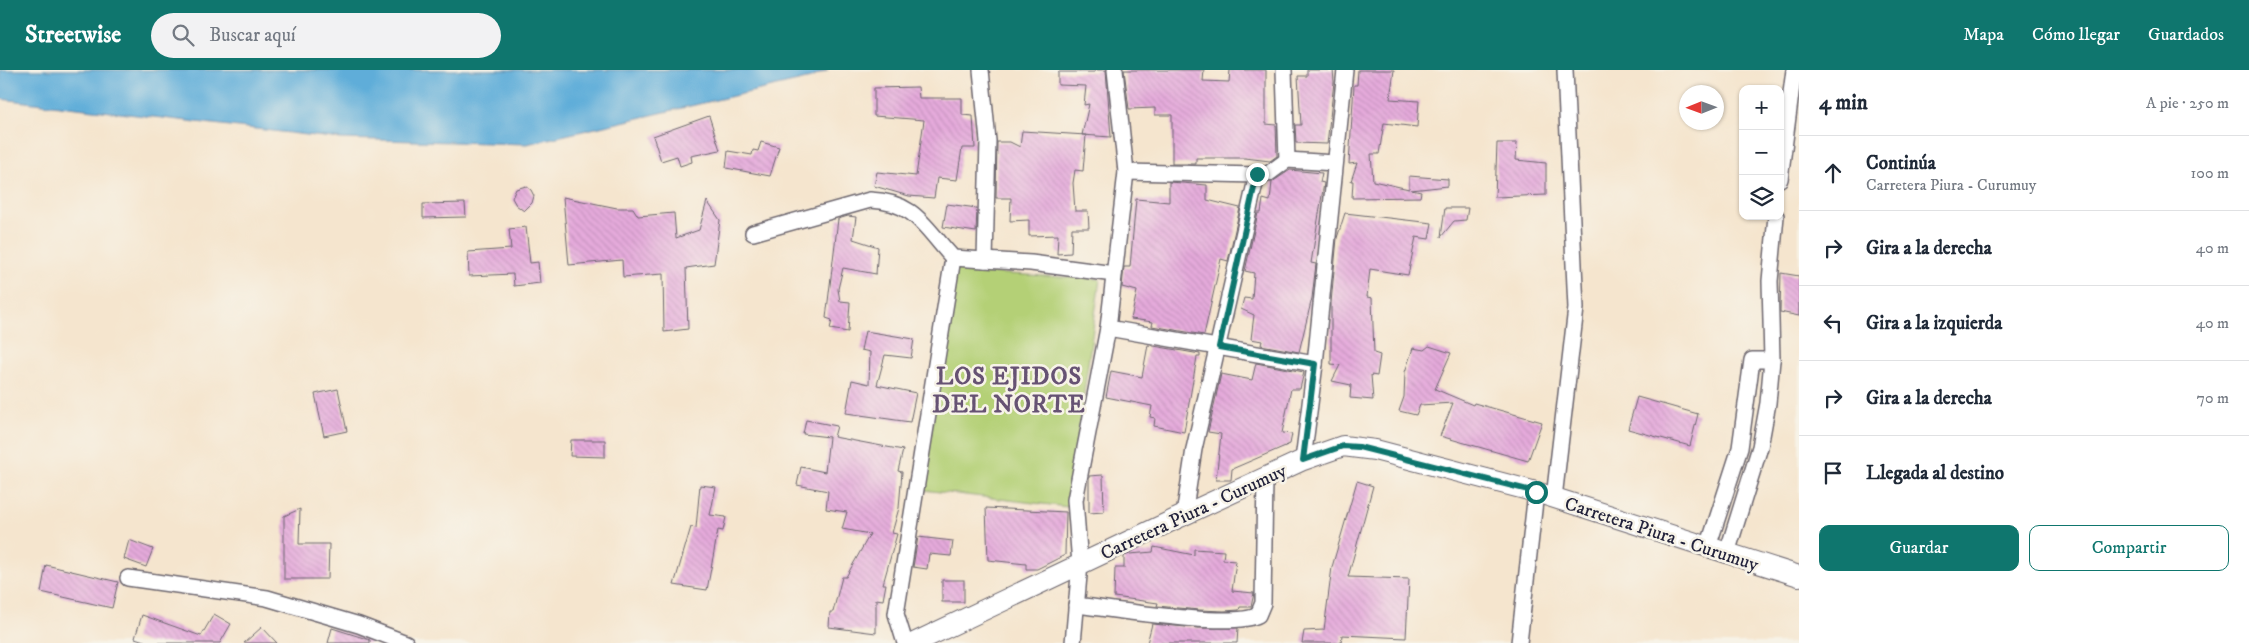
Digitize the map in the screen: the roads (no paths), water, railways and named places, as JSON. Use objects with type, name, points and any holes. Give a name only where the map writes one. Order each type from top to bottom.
[{"type":"main road","name":"Carretera Piura - Curumuy","points":[[914,643],[1303,460],[1343,446],[1359,447],[1545,495],[1799,576]]},
{"type":"street","points":[[981,70],[988,141],[986,260]]},
{"type":"street","points":[[1073,643],[1080,564],[1075,500],[1108,328],[1126,172],[1115,70]]},
{"type":"street","points":[[1284,70],[1287,160]]},
{"type":"street","points":[[1303,460],[1315,364],[1345,70]]},
{"type":"street","points":[[1518,643],[1576,308],[1565,70]]},
{"type":"street","points":[[1781,175],[1794,70]]},
{"type":"street","points":[[1126,172],[1268,174],[1287,160],[1335,164]]},
{"type":"street","points":[[1184,515],[1194,449],[1219,347],[1257,174]]},
{"type":"street","points":[[753,233],[870,200],[887,200],[912,211],[953,258],[1031,263],[1114,274]]},
{"type":"street","points":[[1718,550],[1758,451],[1768,403],[1772,360],[1770,280],[1776,220]]},
{"type":"street","points":[[905,643],[896,614],[953,258]]},
{"type":"street","points":[[1108,328],[1315,364]]},
{"type":"street","points":[[1718,550],[1740,448],[1752,360],[1772,360]]},
{"type":"street","points":[[1740,448],[1758,451]]},
{"type":"street","points":[[1076,605],[1215,620],[1249,620],[1258,615],[1262,604],[1265,479]]},
{"type":"street","points":[[128,578],[267,598],[359,625],[406,643]]},
{"type":"water","points":[[0,70],[828,70],[811,78],[527,144],[341,139],[0,99]]},
{"type":"district","name":"LOS EJIDOS DEL NORTE","points":[[1009,390]]}]
